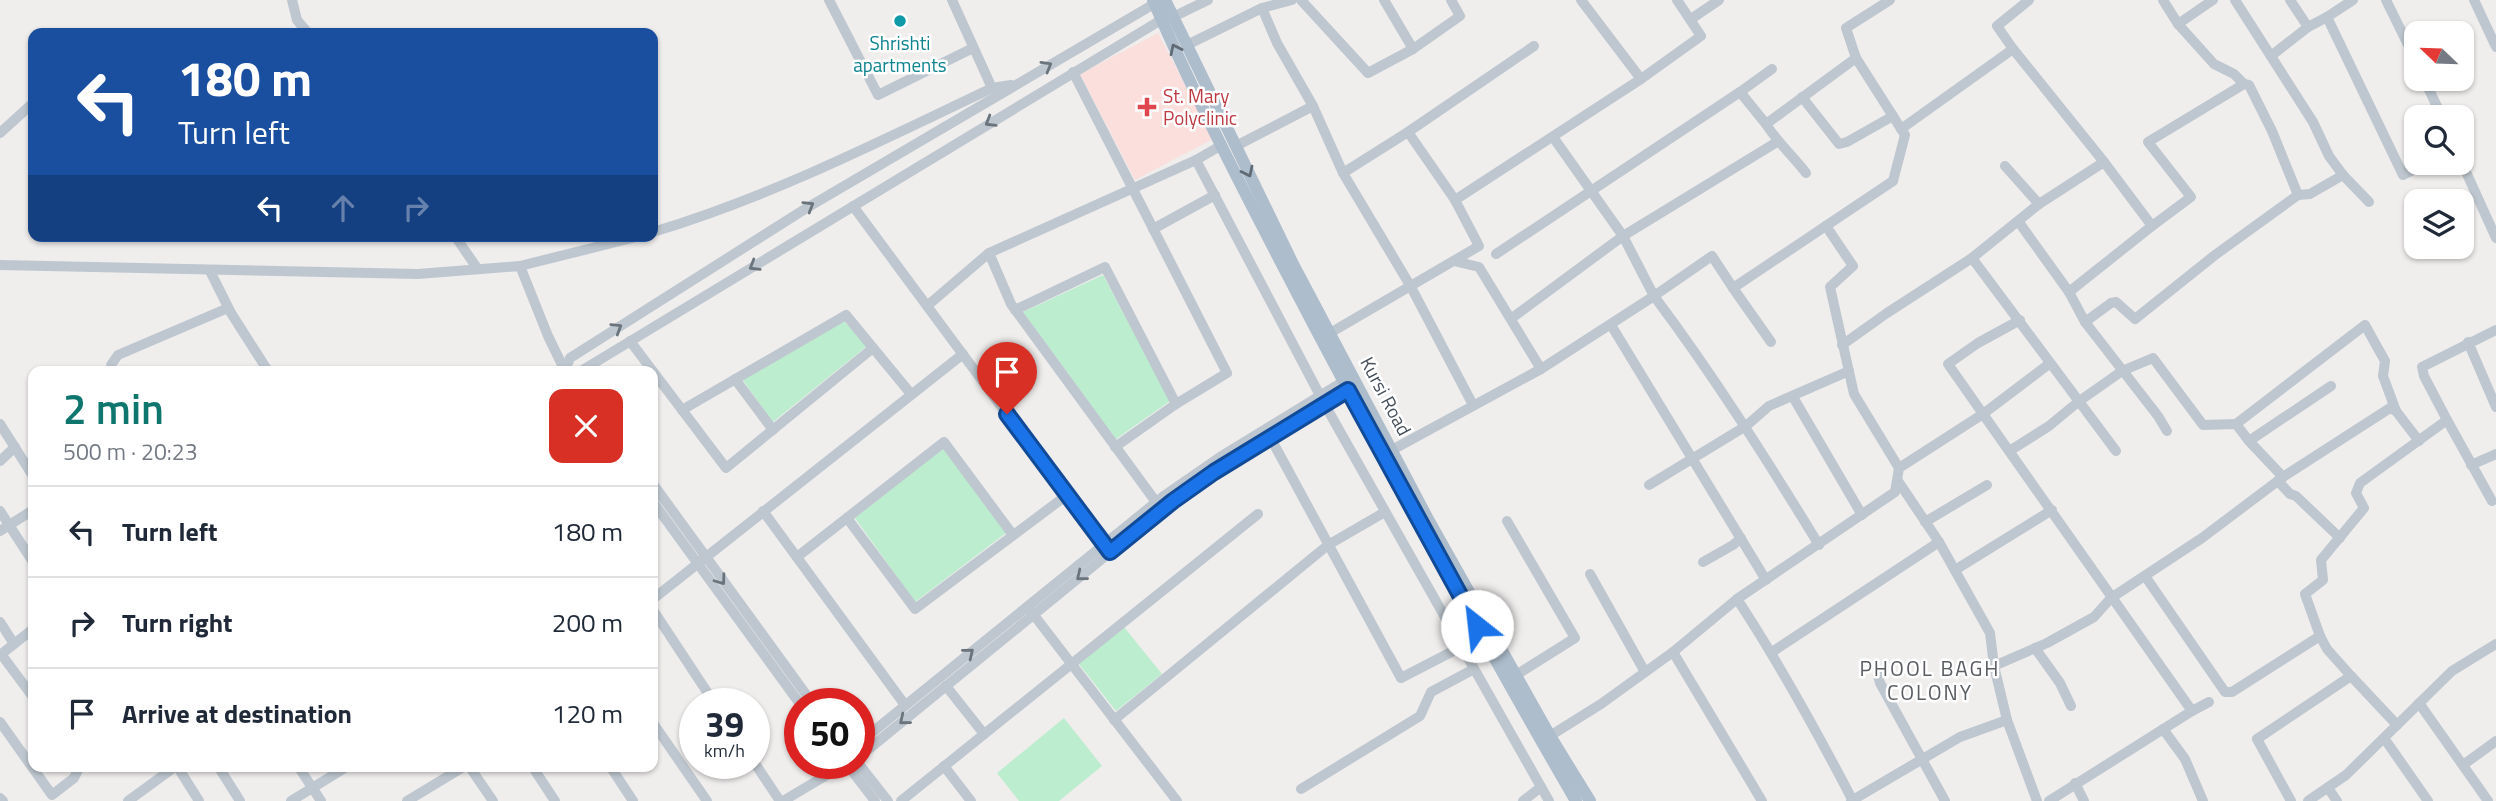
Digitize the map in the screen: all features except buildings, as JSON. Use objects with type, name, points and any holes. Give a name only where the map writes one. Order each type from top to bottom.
[{"type":"main road","name":"Kursi Road","points":[[1162,8],[1187,45],[1293,264],[1330,333],[1350,383],[1392,450],[1516,675],[1576,801]]},
{"type":"main road","name":"Kursi Road","points":[[1162,8],[1222,145],[1350,383],[1545,738],[1590,801]]},
{"type":"street","points":[[292,0],[297,20],[304,28]]},
{"type":"street","points":[[829,0],[878,95],[973,48]]},
{"type":"street","points":[[952,0],[992,88]]},
{"type":"street","points":[[568,366],[570,358],[793,216],[1017,84],[1162,8],[1208,0]]},
{"type":"street","points":[[1187,45],[1262,8],[1292,0]]},
{"type":"street","points":[[1301,0],[1368,73],[1413,49],[1461,16],[1451,0]]},
{"type":"street","points":[[1384,0],[1413,49]]},
{"type":"street","points":[[1581,0],[1641,79]]},
{"type":"street","points":[[1455,200],[1702,36],[1677,0]]},
{"type":"street","points":[[1691,19],[1719,0]]},
{"type":"street","points":[[1733,288],[1893,181],[1905,135],[1856,58],[1846,29],[1890,0]]},
{"type":"street","points":[[2029,0],[1997,26],[2152,226]]},
{"type":"street","points":[[2163,0],[2178,24],[2214,64],[2249,85],[2272,131],[2298,195]]},
{"type":"street","points":[[2178,24],[2213,0]]},
{"type":"street","points":[[2235,0],[2314,122],[2329,156],[2343,175],[2370,202]]},
{"type":"street","points":[[2290,0],[2308,27]]},
{"type":"street","points":[[2271,56],[2308,27],[2327,17],[2342,3],[2353,0]]},
{"type":"street","points":[[2386,0],[2404,37]]},
{"type":"street","points":[[2474,0],[2496,47]]},
{"type":"street","points":[[589,366],[1073,72],[1162,8]]},
{"type":"street","points":[[1262,8],[1277,43],[1313,106],[1343,173],[1411,288],[1473,405]]},
{"type":"street","points":[[2327,17],[2404,175]]},
{"type":"street","points":[[1343,173],[1534,46]]},
{"type":"street","points":[[1901,129],[2013,49]]},
{"type":"street","points":[[1766,124],[1856,58]]},
{"type":"street","points":[[1496,254],[1772,69]]},
{"type":"street","points":[[1073,72],[1227,373],[1176,404],[1115,447]]},
{"type":"street","points":[[658,230],[703,217],[817,170],[992,88],[1017,84]]},
{"type":"street","points":[[2069,292],[2191,197],[2148,142],[2244,84]]},
{"type":"street","points":[[1740,92],[1777,142],[1784,145],[1806,173]]},
{"type":"street","points":[[1802,97],[1839,144],[1893,116]]},
{"type":"street","points":[[1236,146],[1313,106]]},
{"type":"street","points":[[0,133],[28,108]]},
{"type":"street","points":[[1330,333],[1479,246],[1455,200],[1408,132]]},
{"type":"street","points":[[1552,137],[1623,236],[1654,296],[1698,354],[1746,426],[1819,545]]},
{"type":"street","points":[[1512,318],[1623,236],[1777,142]]},
{"type":"street","points":[[927,306],[989,253],[1196,160],[1222,145]]},
{"type":"street","points":[[1196,160],[1322,401],[1549,801]]},
{"type":"street","points":[[1842,345],[1886,313],[1972,258],[2039,204],[2104,162]]},
{"type":"street","points":[[2005,166],[2039,204]]},
{"type":"street","points":[[2085,322],[2116,302],[2135,319],[2215,255],[2298,195],[2310,194],[2343,175]]},
{"type":"street","points":[[2468,175],[2496,237]]},
{"type":"street","points":[[1153,229],[1214,195]]},
{"type":"street","points":[[853,206],[1107,548]]},
{"type":"street","points":[[2018,221],[2069,292],[2085,322],[2167,431]]},
{"type":"street","points":[[1545,738],[1601,704],[1673,652],[1737,599],[1895,492],[1899,468],[1854,394],[1830,287],[1853,266],[1826,226]]},
{"type":"street","points":[[459,242],[477,268]]},
{"type":"street","points":[[0,265],[418,274],[520,266],[616,242]]},
{"type":"street","points":[[989,253],[1016,310],[1156,502]]},
{"type":"street","points":[[1392,450],[1541,369],[1611,326],[1712,256],[1771,342]]},
{"type":"street","points":[[1972,258],[2116,451]]},
{"type":"street","points":[[1454,261],[1479,267],[1541,369]]},
{"type":"street","points":[[520,266],[548,336],[563,366]]},
{"type":"street","points":[[1016,310],[1105,267],[1176,404]]},
{"type":"street","points":[[210,271],[228,308],[265,366]]},
{"type":"street","points":[[111,366],[118,355],[228,308]]},
{"type":"street","points":[[682,410],[846,314],[911,394]]},
{"type":"street","points":[[2020,320],[1978,343],[1948,364],[2192,711]]},
{"type":"street","points":[[2011,450],[2049,426],[2122,371],[2153,358],[2203,425],[2236,424],[2365,325],[2385,361],[2383,376],[2396,411],[2418,441]]},
{"type":"street","points":[[1611,326],[1766,579]]},
{"type":"street","points":[[2492,501],[2424,376],[2422,367],[2496,330]]},
{"type":"street","points":[[630,341],[649,366]]},
{"type":"street","points":[[2468,342],[2496,407]]},
{"type":"street","points":[[658,378],[726,468],[873,348]]},
{"type":"street","points":[[658,595],[962,354]]},
{"type":"street","points":[[1899,468],[1983,414],[2049,363]]},
{"type":"street","points":[[1649,485],[1746,426],[1769,406],[1849,371]]},
{"type":"street","points":[[735,379],[773,430]]},
{"type":"street","points":[[875,730],[1107,548],[1214,472],[1350,383]]},
{"type":"street","points":[[2249,441],[2331,386]]},
{"type":"street","points":[[1793,397],[1862,515]]},
{"type":"street","points":[[1107,548],[1156,502],[1220,457],[1322,401]]},
{"type":"street","points":[[1994,666],[2094,618],[2111,598],[2202,538],[2281,479],[2390,408],[2396,411]]},
{"type":"street","points":[[2397,725],[2351,676],[2320,636],[2305,594],[2323,580],[2322,560],[2364,508],[2356,493],[2360,483],[2447,420]]},
{"type":"street","points":[[0,424],[28,468]]},
{"type":"street","points":[[2236,424],[2290,494],[2321,517],[2340,538]]},
{"type":"street","points":[[1270,437],[1401,678],[1461,647]]},
{"type":"street","points":[[796,557],[944,442],[1013,536]]},
{"type":"street","points":[[0,461],[15,447]]},
{"type":"street","points":[[2471,465],[2496,454]]},
{"type":"street","points":[[1898,481],[1939,542],[1990,634],[1994,666],[2007,720],[2037,801]]},
{"type":"street","points":[[1925,522],[1987,485]]},
{"type":"street","points":[[658,492],[700,559],[789,688]]},
{"type":"street","points":[[847,518],[915,609],[1067,495]]},
{"type":"street","points":[[658,508],[801,688]]},
{"type":"street","points":[[1955,570],[2052,510]]},
{"type":"street","points":[[0,511],[5,528],[28,556]]},
{"type":"street","points":[[763,511],[905,705]]},
{"type":"street","points":[[1114,720],[1328,545],[1385,512]]},
{"type":"street","points":[[5,528],[28,513]]},
{"type":"street","points":[[901,801],[1258,514]]},
{"type":"street","points":[[1507,521],[1575,638],[1516,675]]},
{"type":"street","points":[[1703,562],[1741,538]]},
{"type":"street","points":[[1772,652],[1939,542]]},
{"type":"street","points":[[1590,574],[1645,672]]},
{"type":"street","points":[[2145,576],[2225,692],[2232,692],[2320,636]]},
{"type":"street","points":[[1737,599],[1772,652],[1815,727],[1852,801],[1960,737],[2007,720]]},
{"type":"street","points":[[1030,611],[1177,801]]},
{"type":"street","points":[[875,744],[946,686],[1030,611]]},
{"type":"street","points":[[658,618],[704,688]]},
{"type":"street","points":[[0,622],[14,644]]},
{"type":"street","points":[[28,633],[0,654],[28,690]]},
{"type":"street","points":[[2308,801],[2346,775],[2452,671],[2496,644]]},
{"type":"street","points":[[2035,648],[2060,683],[2071,706]]},
{"type":"street","points":[[1673,652],[1762,801]]},
{"type":"street","points":[[1301,789],[1420,716],[1432,692],[1474,669]]},
{"type":"street","points":[[1878,675],[1945,801]]},
{"type":"street","points":[[2291,801],[2257,739],[2351,676]]},
{"type":"street","points":[[946,686],[984,734]]},
{"type":"street","points":[[2049,801],[2209,702]]},
{"type":"street","points":[[2419,704],[2488,801]]},
{"type":"street","points":[[0,722],[28,762]]},
{"type":"street","points":[[2163,729],[2185,759],[2203,801]]},
{"type":"street","points":[[658,730],[707,801]]},
{"type":"street","points":[[2384,738],[2428,801]]},
{"type":"street","points":[[2463,765],[2496,741]]},
{"type":"street","points":[[944,766],[971,801]]},
{"type":"street","points":[[35,772],[51,795],[74,778],[77,772]]},
{"type":"street","points":[[128,801],[161,772]]},
{"type":"street","points":[[181,772],[198,801]]},
{"type":"street","points":[[221,772],[236,800]]},
{"type":"street","points":[[302,772],[321,801]]},
{"type":"street","points":[[291,801],[338,772]]},
{"type":"street","points":[[407,801],[425,797],[459,772]]},
{"type":"street","points":[[471,772],[493,801]]},
{"type":"street","points":[[536,772],[555,801]]},
{"type":"street","points":[[614,772],[633,801]]},
{"type":"street","points":[[766,779],[781,801],[819,779]]},
{"type":"street","points":[[858,779],[875,801]]},
{"type":"street","points":[[871,779],[888,801]]},
{"type":"street","points":[[2075,783],[2084,801]]},
{"type":"street","points":[[1523,801],[1541,787]]},
{"type":"street","points":[[2328,788],[2337,801]]},
{"type":"shaded area","name":"St. Mary Polyclinic","points":[[1158,33],[1213,139],[1135,180],[1080,74]]},
{"type":"green space","points":[[1103,275],[1170,401],[1116,439],[1023,312]]},
{"type":"green space","points":[[844,321],[867,346],[773,422],[742,379]]},
{"type":"green space","points":[[943,448],[1006,533],[915,602],[855,518]]},
{"type":"green space","points":[[1124,627],[1162,674],[1116,711],[1079,664]]},
{"type":"green space","points":[[1064,718],[1102,766],[1059,801],[1019,801],[997,773]]},
{"type":"place","name":"Shrishti apartments","points":[[900,21]]},
{"type":"place","name":"St. Mary Polyclinic","points":[[1147,107]]},
{"type":"district","name":"PHOOL BAGH COLONY","points":[[1930,681]]},
{"type":"route","points":[[1007,414],[1110,552],[1214,472],[1348,390],[1477,626]]}]
